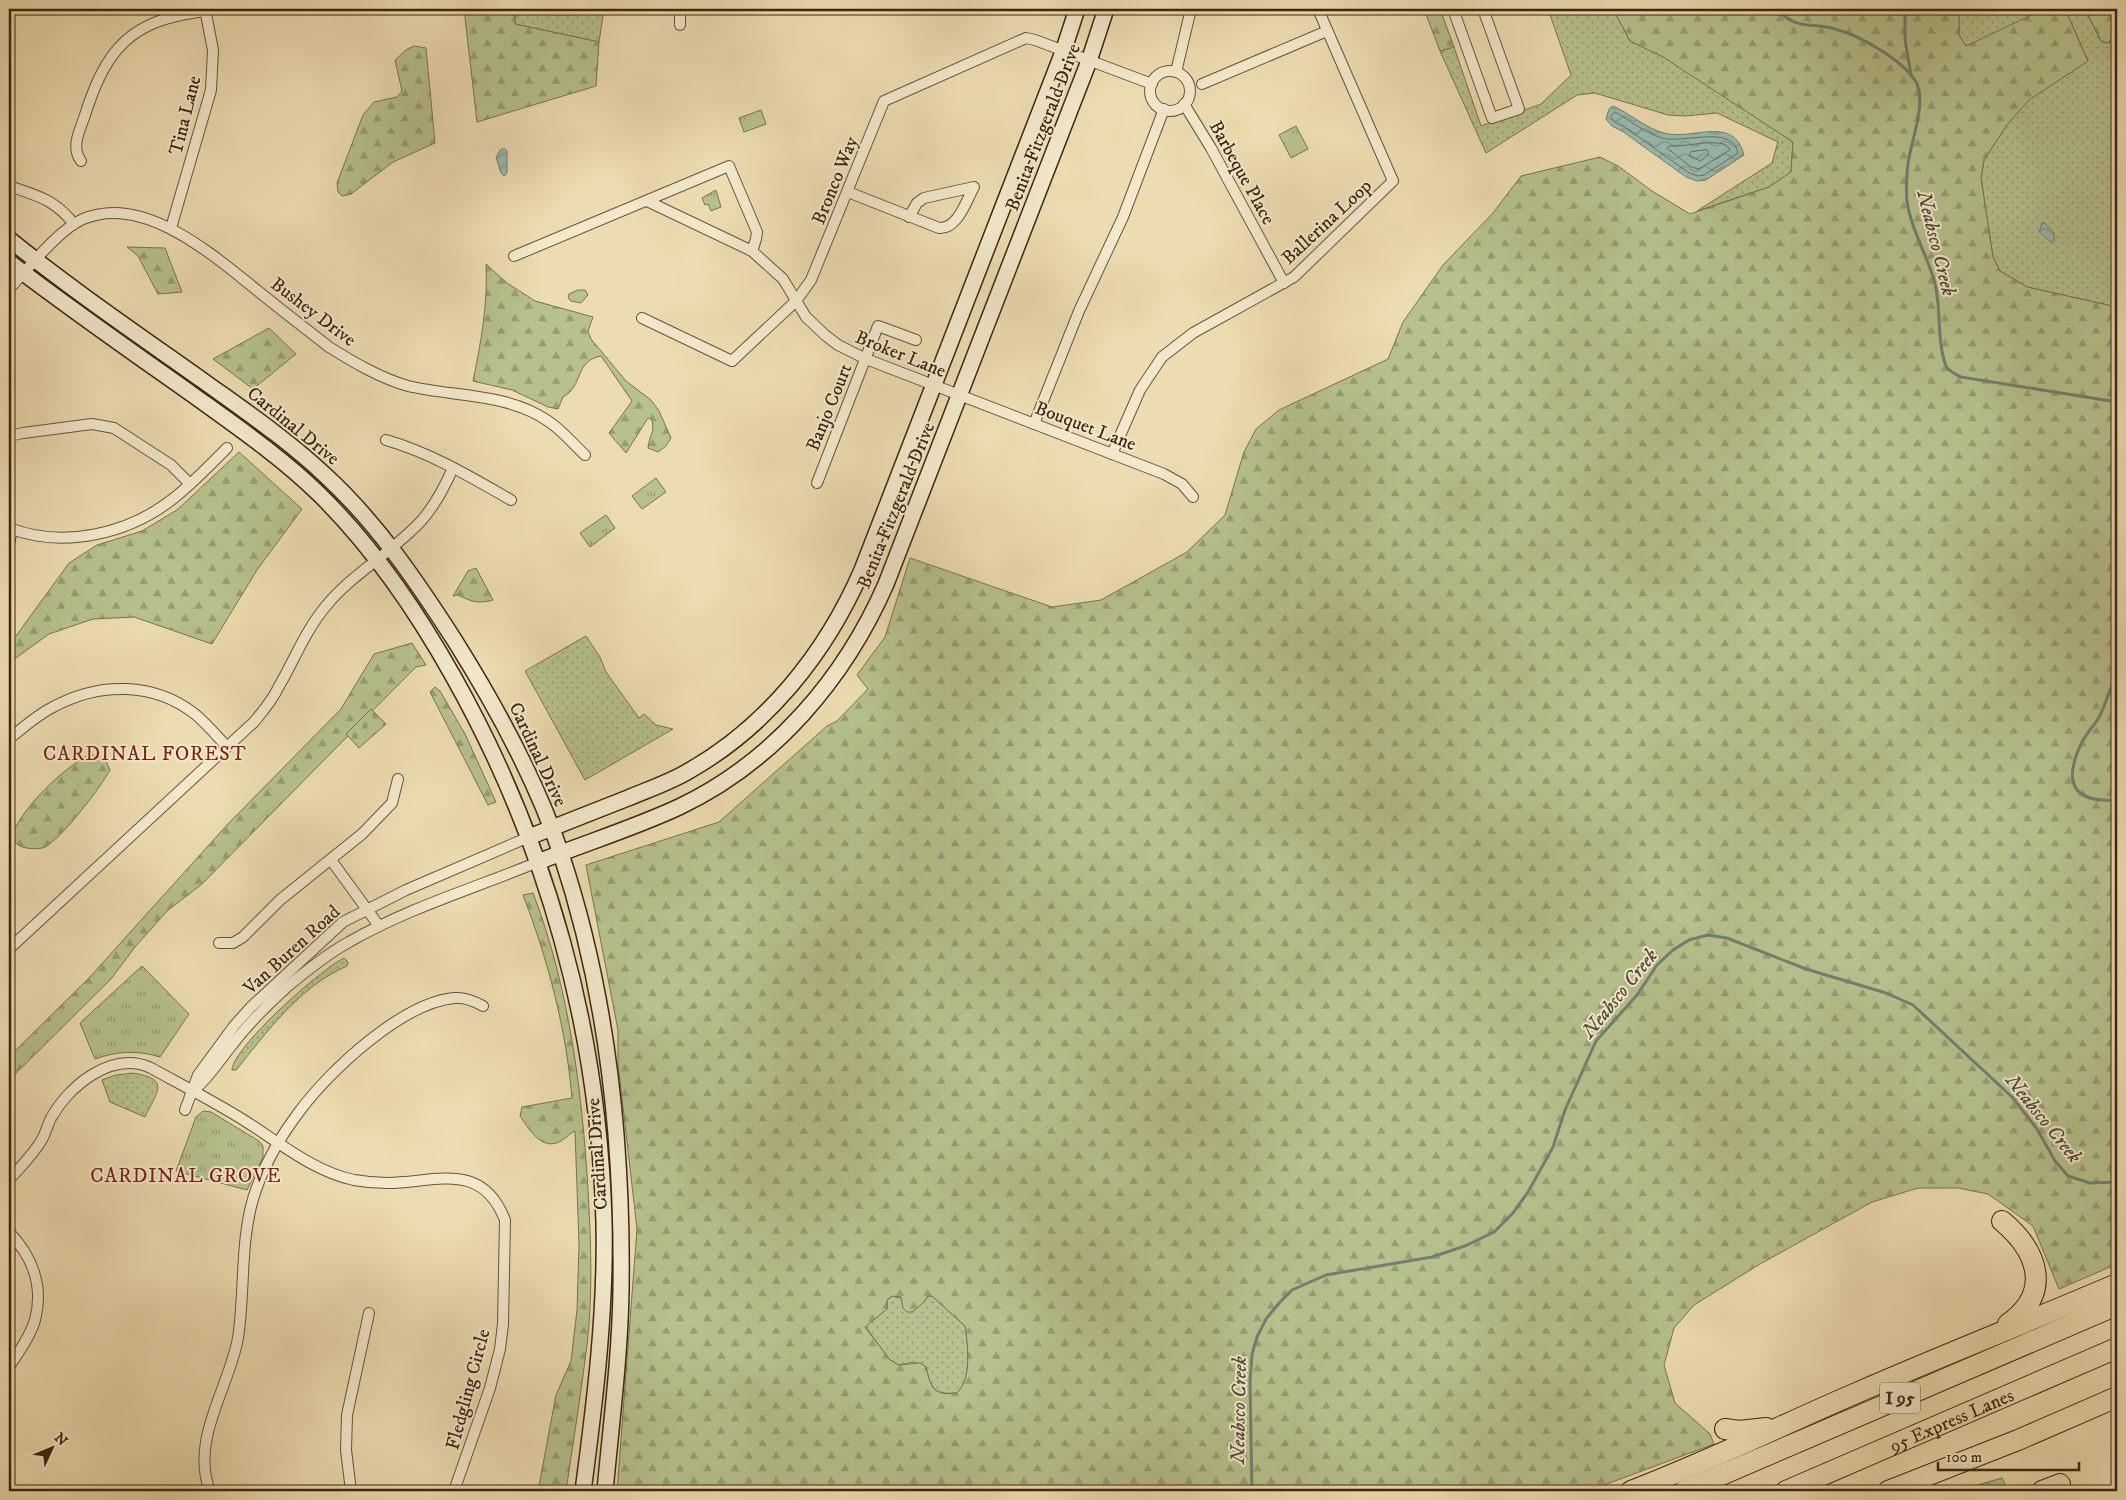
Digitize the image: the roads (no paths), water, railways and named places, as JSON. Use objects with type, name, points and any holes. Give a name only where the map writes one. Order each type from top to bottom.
[{"type":"highway","points":[[1995,1334],[2028,1307],[2036,1287],[2036,1276],[2031,1255],[2020,1237],[2002,1221]]},
{"type":"highway","points":[[1631,1491],[1995,1334],[2117,1284]]},
{"type":"highway","name":"I 95","points":[[1684,1491],[2117,1305]]},
{"type":"highway","name":"95 Express Lanes","points":[[1786,1491],[2117,1348]]},
{"type":"highway","points":[[1888,1491],[2018,1440],[2117,1397]]},
{"type":"highway","points":[[1725,1429],[1739,1431],[1766,1428],[1816,1412]]},
{"type":"main road","name":"Benita Fitzgerald Drive","points":[[529,837],[686,773],[708,759],[752,724],[793,684],[825,643],[852,593],[1063,52],[1077,9]]},
{"type":"main road","name":"Benita Fitzgerald Drive","points":[[538,862],[660,815],[701,795],[755,758],[777,739],[816,700],[851,652],[876,607],[1089,61],[1106,9]]},
{"type":"main road","name":"Cardinal Drive","points":[[9,239],[36,261],[299,452],[356,505],[392,548],[418,584],[480,680],[518,752],[552,828],[561,853],[587,950],[598,1001],[618,1149],[621,1294],[605,1491]]},
{"type":"main road","name":"Cardinal Drive","points":[[9,262],[282,460],[340,515],[378,559],[426,630],[474,713],[492,750],[538,862],[576,997],[592,1082],[601,1174],[604,1283],[600,1356],[583,1491]]},
{"type":"street","points":[[680,9],[680,25]]},
{"type":"street","points":[[1176,72],[1191,9]]},
{"type":"street","name":"Ballerina Loop","points":[[1112,454],[1140,390],[1162,357],[1193,333],[1284,284],[1299,273],[1394,181],[1318,9]]},
{"type":"street","points":[[1453,9],[1492,118],[1519,109],[1482,9]]},
{"type":"street","points":[[81,161],[77,156],[76,142],[94,87],[115,51],[139,30],[152,24],[184,13],[205,10]]},
{"type":"street","name":"Tina Lane","points":[[171,228],[211,90],[212,50],[205,10]]},
{"type":"street","points":[[1202,84],[1327,30]]},
{"type":"street","name":"Bronco Way","points":[[642,318],[732,361],[796,301],[816,271],[884,101],[1026,38],[1042,42],[1089,61]]},
{"type":"street","points":[[1089,61],[1152,84]]},
{"type":"street","points":[[1164,72],[1176,72],[1186,78],[1190,89],[1188,100],[1175,110],[1164,109],[1154,102],[1151,96],[1152,84],[1154,79],[1164,72]]},
{"type":"street","name":"Barbeque Place","points":[[1184,104],[1211,148],[1284,284]]},
{"type":"street","points":[[1034,424],[1079,311],[1119,224],[1164,109]]},
{"type":"street","points":[[514,256],[729,166],[757,232],[752,250]]},
{"type":"street","points":[[9,186],[53,203],[74,224]]},
{"type":"street","points":[[848,192],[909,217],[939,228],[948,227],[955,221],[974,187],[924,198],[917,203],[909,217]]},
{"type":"street","name":"Broker Lane","points":[[647,201],[752,250],[783,279],[806,317],[838,346],[959,396]]},
{"type":"street","name":"Bushey Drive","points":[[9,288],[60,235],[74,224],[96,216],[114,214],[146,219],[171,228],[205,248],[329,347],[351,361],[374,373],[408,386],[493,399],[511,404],[549,422],[585,455]]},
{"type":"street","name":"Banjo Court","points":[[817,482],[878,326],[916,340]]},
{"type":"street","name":"Bouquet Lane","points":[[959,396],[1175,479],[1193,497]]},
{"type":"street","points":[[9,436],[23,432],[92,424],[114,428],[171,465],[190,484]]},
{"type":"street","points":[[386,440],[409,447],[453,468],[511,500]]},
{"type":"street","points":[[9,544],[10,529],[42,536],[69,538],[108,532],[139,520],[157,510],[190,484],[227,448]]},
{"type":"street","points":[[9,949],[254,722],[278,690],[314,623],[326,606],[340,590],[392,548],[422,519],[434,504],[453,468]]},
{"type":"street","points":[[9,739],[39,715],[74,697],[103,689],[121,688],[154,693],[177,703],[195,714],[227,747]]},
{"type":"street","points":[[219,943],[233,942],[243,938],[280,900],[331,860],[390,806],[395,795],[398,779]]},
{"type":"street","name":"Van Buren Road","points":[[185,1110],[198,1075],[234,1026],[251,1007],[343,922],[367,909],[529,837]]},
{"type":"street","points":[[331,860],[379,926]]},
{"type":"street","name":"Van Buren Road","points":[[193,1091],[205,1082],[232,1044],[252,1022],[287,988],[347,942],[379,926],[538,862]]},
{"type":"street","points":[[210,1491],[206,1481],[204,1448],[229,1375],[238,1338],[245,1241],[258,1186],[279,1143],[298,1112],[315,1093],[336,1070],[373,1038],[424,1006],[440,1001],[464,998],[483,1006]]},
{"type":"street","name":"Fledgling Circle","points":[[9,1180],[42,1140],[50,1120],[74,1090],[97,1072],[122,1063],[136,1062],[151,1068],[238,1116],[279,1143],[329,1171],[357,1180],[388,1183],[449,1178],[468,1180],[479,1185],[492,1196],[500,1207],[505,1220],[503,1324],[500,1349],[490,1388],[454,1491]]},
{"type":"street","points":[[9,1232],[21,1245],[31,1262],[39,1299],[35,1321],[9,1367]]},
{"type":"street","points":[[351,1491],[346,1450],[347,1415],[369,1313]]},
{"type":"water","points":[[1613,106],[1651,128],[1664,133],[1675,135],[1722,132],[1731,135],[1739,143],[1744,155],[1706,180],[1697,181],[1686,177],[1622,131],[1612,126],[1606,119],[1609,109]]},
{"type":"water","points":[[501,149],[507,151],[507,173],[504,176],[501,173],[496,157]]},
{"type":"water","points":[[2042,223],[2045,223],[2054,233],[2052,243],[2039,232]]},
{"type":"waterway","name":"Neabsco Creek","points":[[1776,9],[1797,23],[1845,32],[1880,49],[1901,65],[1916,82],[1920,100],[1908,163],[1907,201],[1915,231],[1934,280],[1938,301],[1941,345],[1947,368],[1961,377],[2117,402]]},
{"type":"waterway","points":[[1905,9],[1905,40],[1911,75]]},
{"type":"waterway","name":"Neabsco Creek","points":[[2117,677],[2111,687],[2101,714],[2085,736],[2076,755],[2072,777],[2080,793],[2100,800],[2117,801]]},
{"type":"waterway","name":"Neabsco Creek","points":[[1252,1491],[1250,1382],[1252,1354],[1257,1337],[1266,1319],[1292,1290],[1326,1275],[1432,1257],[1465,1246],[1494,1232],[1513,1213],[1528,1192],[1553,1147],[1565,1110],[1596,1041],[1637,995],[1657,965],[1673,950],[1689,940],[1708,935],[1727,938],[1806,969],[1886,993],[1913,1005],[2012,1097],[2037,1129],[2055,1161],[2068,1176],[2090,1183],[2117,1182]]},
{"type":"district","name":"CARDINAL FOREST","points":[[145,753]]},
{"type":"district","name":"CARDINAL GROVE","points":[[186,1175]]}]
